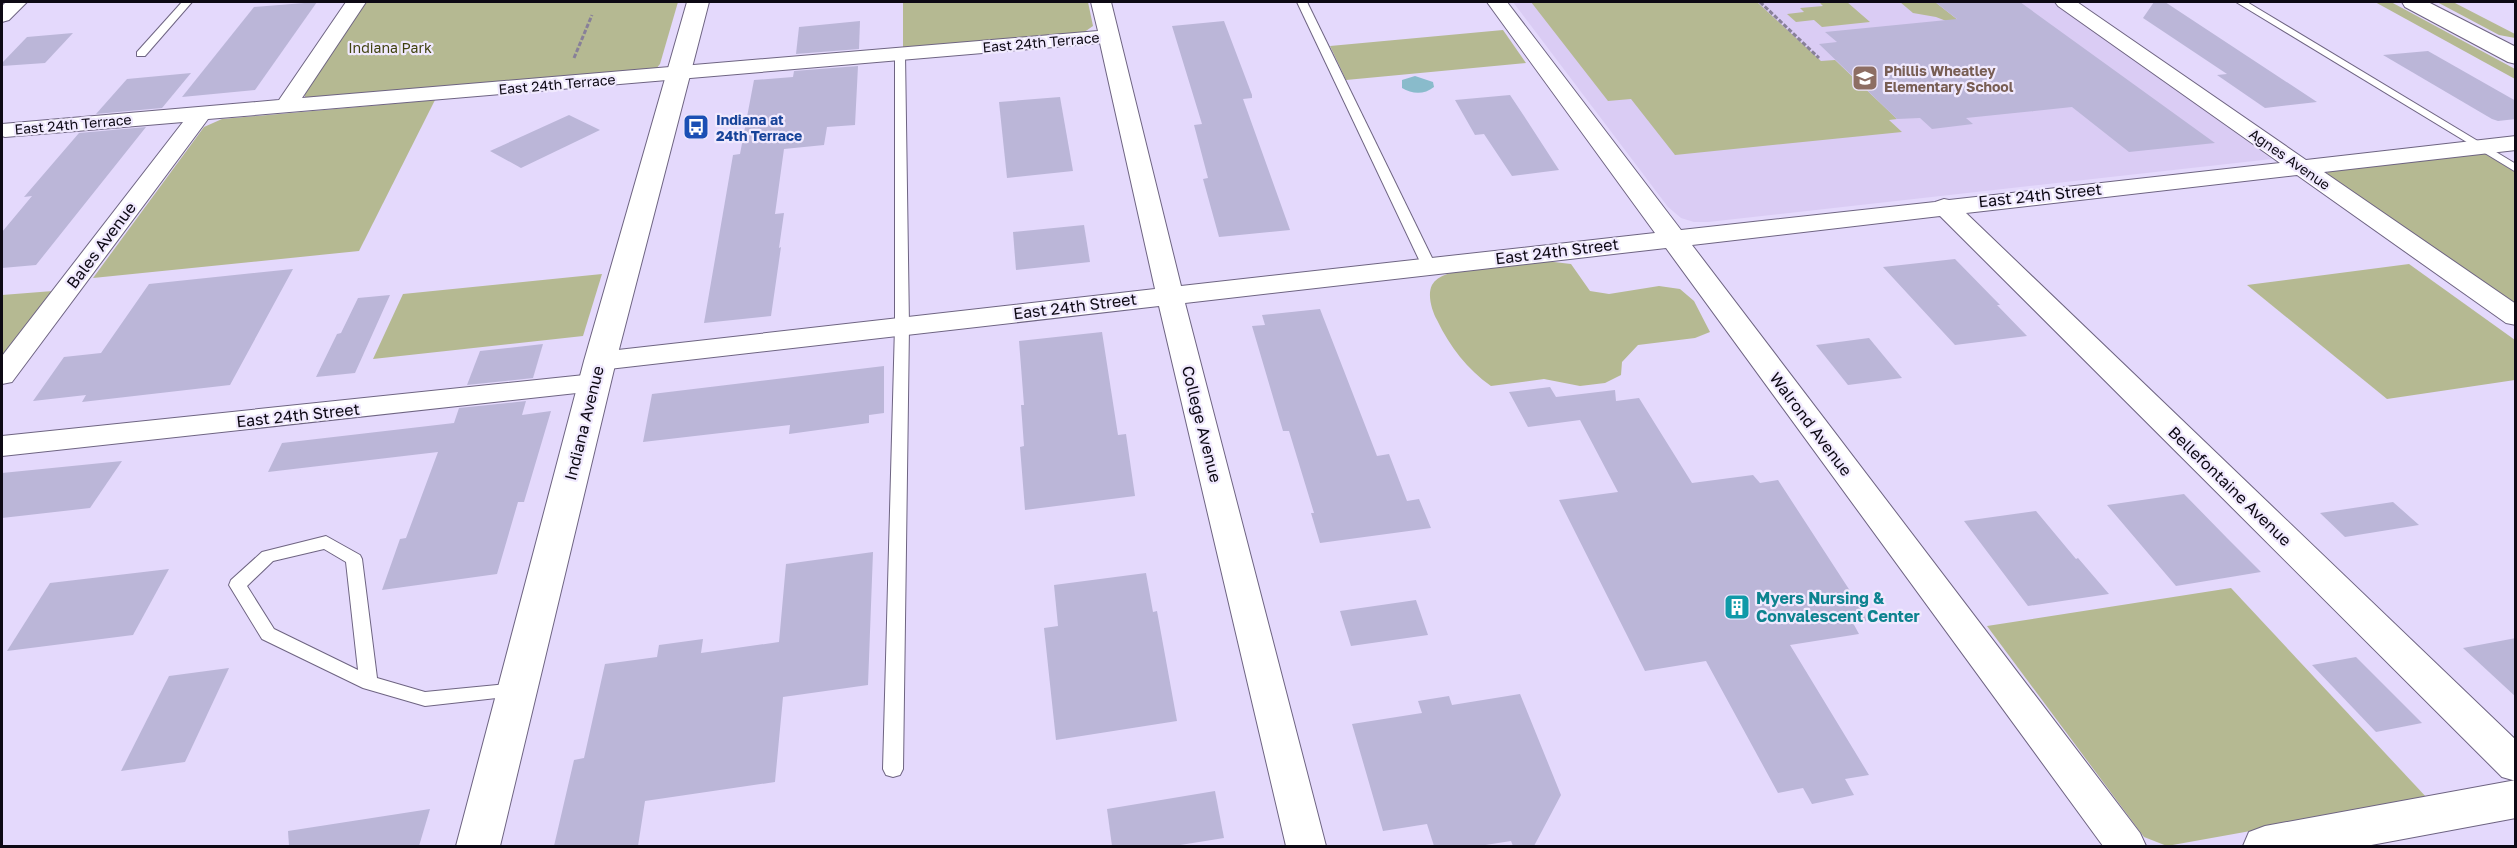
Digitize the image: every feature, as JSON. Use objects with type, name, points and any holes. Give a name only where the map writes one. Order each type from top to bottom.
[{"type":"street","points":[[2,16],[17,2]]},
{"type":"street","points":[[286,106],[356,2]]},
{"type":"street","name":"Indiana Avenue","points":[[478,846],[597,372],[698,2]]},
{"type":"street","name":"College Avenue","points":[[1101,2],[1125,94],[1170,296],[1306,846]]},
{"type":"street","name":"Walrond Avenue","points":[[1497,2],[2126,846]]},
{"type":"street","name":"Agnes Avenue","points":[[2065,2],[2516,317]]},
{"type":"street","points":[[2413,2],[2516,57]]},
{"type":"street","name":"East 24th Terrace","points":[[5,130],[1109,36]]},
{"type":"street","name":"Bales Avenue","points":[[2,375],[201,114]]},
{"type":"street","name":"East 24th Street","points":[[2,446],[597,372],[902,326],[1944,206],[2516,143]]},
{"type":"street","name":"Bellefontaine Avenue","points":[[1944,206],[2516,765]]},
{"type":"street","points":[[2265,846],[2516,799]]},
{"type":"lane","points":[[141,54],[187,2]]},
{"type":"lane","points":[[1302,2],[1429,266]]},
{"type":"lane","points":[[2241,2],[2516,169]]},
{"type":"lane","points":[[893,770],[902,326],[900,54]]},
{"type":"lane","points":[[369,683],[354,559],[326,542],[268,556],[237,585],[268,634],[369,683],[425,699],[517,690]]},
{"type":"path","points":[[1760,2],[1819,58]]},
{"type":"path","points":[[572,65],[592,15]]},
{"type":"shaded area","name":"Phillis Wheatley Elementary School","points":[[1513,2],[2053,2],[2272,159],[1694,222],[1681,218],[1668,207]]},
{"type":"green space","name":"Indiana Park","points":[[365,2],[678,2],[660,64],[656,69],[305,98],[305,91]]},
{"type":"green space","points":[[903,2],[1088,2],[1093,26],[1083,33],[903,48]]},
{"type":"green space","points":[[1531,2],[1757,2],[1821,61],[1835,60],[1897,119],[1889,120],[1902,132],[1675,155],[1631,99],[1608,101]]},
{"type":"green space","points":[[1847,2],[1870,22],[1822,27],[1814,20],[1796,22],[1787,14],[1804,12],[1800,8],[1823,6],[1820,3]]},
{"type":"green space","points":[[1900,2],[1935,2],[1972,31],[1936,17],[1913,13]]},
{"type":"green space","points":[[2375,2],[2391,2],[2515,69],[2515,79]]},
{"type":"green space","points":[[2437,2],[2453,2],[2515,34],[2515,38],[2499,35]]},
{"type":"green space","points":[[1503,30],[1526,63],[1346,80],[1330,46]]},
{"type":"green space","points":[[435,100],[359,251],[93,278],[204,127],[222,119]]},
{"type":"green space","points":[[2484,153],[2515,172],[2515,305],[2327,173],[2330,170]]},
{"type":"green space","points":[[1537,260],[1571,264],[1590,291],[1609,294],[1659,286],[1680,289],[1694,301],[1710,332],[1695,338],[1638,345],[1622,362],[1621,375],[1605,383],[1580,386],[1544,379],[1491,386],[1467,365],[1448,339],[1432,308],[1430,293],[1432,285],[1447,274],[1459,271],[1519,265]]},
{"type":"green space","points":[[2409,264],[2515,340],[2515,380],[2387,399],[2247,285]]},
{"type":"green space","points":[[602,274],[583,336],[373,359],[403,294]]},
{"type":"green space","points":[[53,291],[2,356],[2,295]]},
{"type":"green space","points":[[2231,588],[2428,799],[2167,846],[2144,837],[1987,626]]},
{"type":"water","points":[[1415,76],[1433,82],[1434,87],[1418,93],[1402,88],[1402,80]]},
{"type":"building","points":[[317,2],[255,90],[182,97],[254,7]]},
{"type":"building","points":[[1935,2],[2020,2],[2215,143],[2129,152],[2072,107],[1966,118],[1973,124],[1932,129],[1920,118],[1897,119],[1819,44],[1837,42],[1825,32],[1957,19]]},
{"type":"building","points":[[2154,2],[2165,2],[2317,102],[2265,108],[2217,75],[2227,74],[2143,18]]},
{"type":"building","points":[[860,21],[859,49],[796,54],[799,27]]},
{"type":"building","points":[[1224,21],[1252,95],[1252,98],[1243,99],[1290,230],[1219,237],[1203,179],[1208,178],[1194,125],[1202,124],[1172,26]]},
{"type":"building","points":[[73,33],[45,63],[2,66],[2,63],[27,37]]},
{"type":"building","points":[[2428,51],[2516,101],[2516,119],[2498,121],[2492,119],[2383,55]]},
{"type":"building","points":[[858,66],[855,125],[827,127],[824,145],[784,149],[775,214],[784,213],[771,316],[704,323],[733,155],[740,154],[754,80],[793,77],[794,71]]},
{"type":"building","points":[[191,73],[162,108],[96,114],[127,79]]},
{"type":"building","points":[[1510,95],[1559,170],[1512,176],[1484,134],[1475,135],[1455,100]]},
{"type":"building","points":[[1060,97],[1073,171],[1007,178],[999,102]]},
{"type":"building","points":[[569,115],[600,130],[521,168],[490,151]]},
{"type":"building","points":[[146,127],[36,265],[2,268],[2,232],[32,196],[24,197],[79,133]]},
{"type":"building","points":[[1084,225],[1090,262],[1016,270],[1013,232]]},
{"type":"building","points":[[1955,259],[2027,336],[1955,345],[1883,267]]},
{"type":"building","points":[[293,269],[230,385],[82,402],[86,395],[33,401],[64,357],[101,353],[149,284]]},
{"type":"building","points":[[390,295],[355,373],[316,377],[358,298]]},
{"type":"building","points":[[1320,309],[1377,456],[1389,454],[1407,501],[1419,499],[1431,528],[1320,543],[1311,513],[1314,513],[1289,431],[1283,431],[1252,326],[1265,325],[1262,315]]},
{"type":"building","points":[[1102,332],[1118,435],[1126,434],[1135,496],[1025,510],[1020,447],[1024,446],[1021,405],[1024,405],[1019,341]]},
{"type":"building","points":[[1869,338],[1902,378],[1848,385],[1816,345]]},
{"type":"building","points":[[543,344],[533,378],[467,385],[480,351]]},
{"type":"building","points":[[884,366],[884,413],[869,415],[869,423],[789,434],[790,425],[643,442],[652,394]]},
{"type":"building","name":"Myers Nursing & Convalescent Center","points":[[1550,387],[1556,397],[1615,390],[1616,401],[1639,398],[1692,483],[1753,475],[1760,483],[1778,480],[1869,620],[1853,623],[1859,634],[1790,645],[1869,775],[1845,779],[1854,795],[1812,804],[1803,788],[1778,793],[1706,661],[1645,671],[1559,500],[1618,492],[1580,420],[1528,427],[1509,392]]},
{"type":"building","points":[[526,401],[522,415],[551,411],[524,502],[518,502],[497,574],[382,590],[400,539],[406,538],[438,452],[268,472],[282,443],[454,423],[459,408]]},
{"type":"building","points":[[122,461],[90,508],[2,518],[2,473]]},
{"type":"building","points":[[2184,494],[2261,572],[2176,586],[2107,505]]},
{"type":"building","points":[[2393,502],[2419,525],[2345,537],[2320,513]]},
{"type":"building","points":[[2036,511],[2109,594],[2028,606],[1964,521]]},
{"type":"building","points":[[873,552],[868,685],[783,697],[775,782],[645,801],[638,846],[554,846],[574,760],[584,758],[605,664],[657,657],[659,645],[703,639],[701,653],[779,642],[786,564]]},
{"type":"building","points":[[169,569],[133,635],[7,651],[50,583]]},
{"type":"building","points":[[1146,573],[1153,612],[1157,611],[1177,721],[1056,740],[1044,628],[1058,626],[1054,585]]},
{"type":"building","points":[[1416,600],[1428,635],[1351,646],[1340,611]]},
{"type":"building","points":[[2516,638],[2516,697],[2463,648]]},
{"type":"building","points":[[2356,657],[2422,723],[2376,732],[2312,665]]},
{"type":"building","points":[[229,668],[185,762],[121,771],[169,676]]},
{"type":"building","points":[[1520,694],[1561,795],[1534,846],[1513,846],[1511,841],[1479,846],[1434,846],[1427,824],[1383,831],[1352,724],[1422,713],[1418,701],[1449,696],[1452,705]]},
{"type":"building","points":[[1215,791],[1224,838],[1174,846],[1112,846],[1107,809]]},
{"type":"building","points":[[430,809],[419,846],[289,846],[288,831]]},
{"type":"place","name":"Phillis Wheatley Elementary School","points":[[1865,78]]},
{"type":"place","name":"Indiana at 24th Terrace","points":[[696,127]]},
{"type":"place","name":"Myers Nursing & Convalescent Center","points":[[1737,607]]}]
